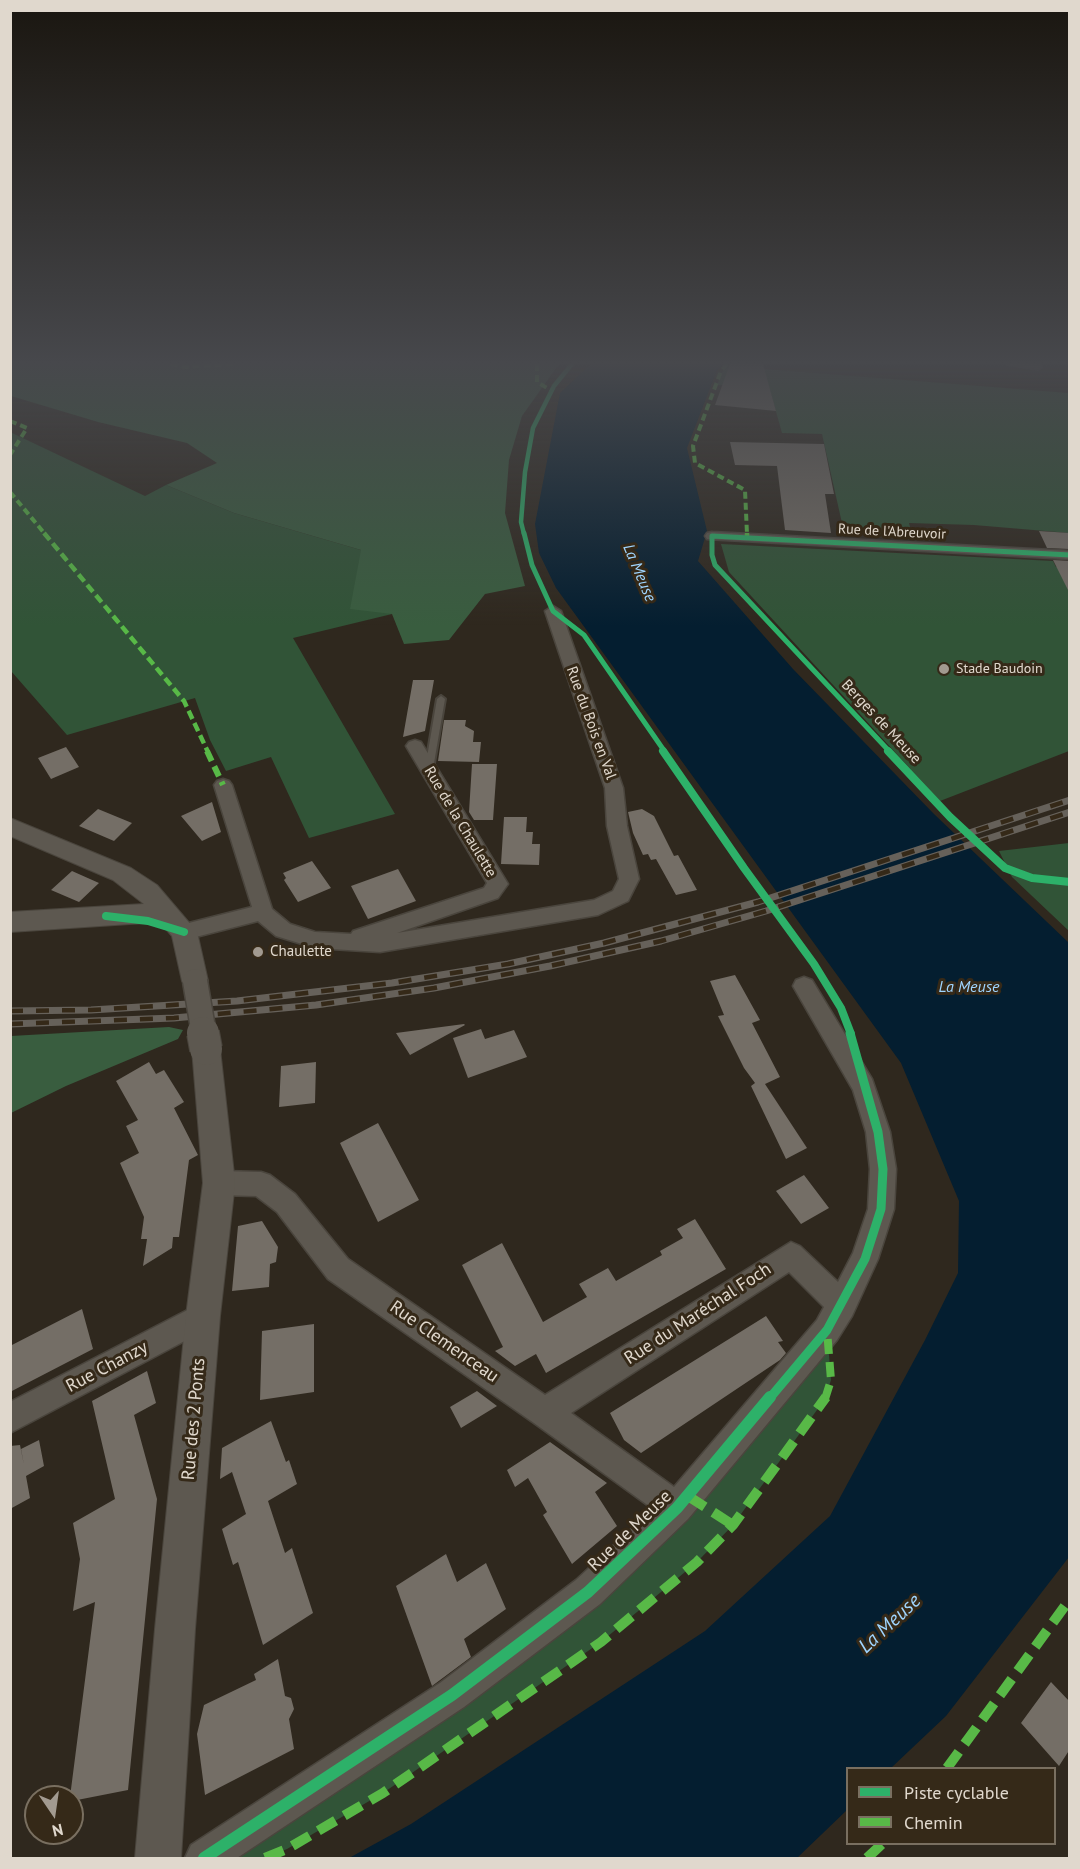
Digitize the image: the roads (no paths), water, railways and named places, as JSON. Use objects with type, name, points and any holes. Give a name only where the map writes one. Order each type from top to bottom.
[{"type":"street","name":"Rue de l'Abreuvoir","points":[[712,536],[1070,555]]},
{"type":"street","name":"Rue du Bois en Val","points":[[353,944],[380,944],[598,907],[621,896],[629,879],[617,826],[614,788],[553,611]]},
{"type":"street","name":"Rue de la Chaulette","points":[[353,944],[359,938],[491,893],[498,884],[415,746]]},
{"type":"street","points":[[223,785],[262,905],[262,912],[283,930],[315,940],[353,944]]},
{"type":"street","points":[[10,826],[122,874],[148,892],[184,932],[262,912]]},
{"type":"street","points":[[10,922],[166,912]]},
{"type":"street","name":"Rue des 2 Ponts","points":[[158,1858],[175,1629],[204,1316],[219,1183],[206,1049],[184,932]]},
{"type":"street","name":"Rue de Meuse","points":[[204,1858],[452,1695],[588,1592],[677,1508],[828,1330],[865,1259],[881,1209],[884,1169],[878,1132],[864,1087],[804,986]]},
{"type":"street","name":"Rue Clemenceau","points":[[219,1183],[261,1185],[286,1203],[338,1269],[545,1412],[677,1508]]},
{"type":"street","name":"Rue du Maréchal Foch","points":[[545,1412],[790,1254],[842,1306]]},
{"type":"street","name":"Rue Chanzy","points":[[10,1418],[204,1316]]},
{"type":"lane","points":[[429,769],[441,699]]},
{"type":"water","name":"La Meuse","points":[[549,451],[688,451],[707,531],[698,561],[793,669],[934,814],[1069,943],[1069,1557],[946,1716],[892,1767],[846,1767],[846,1811],[797,1858],[349,1858],[411,1824],[705,1631],[830,1516],[925,1340],[958,1273],[959,1201],[901,1063],[556,588],[539,553],[535,524]]},
{"type":"railway","points":[[10,1011],[91,1010],[237,1001],[392,983],[508,964],[604,943],[758,902],[1070,800]]},
{"type":"railway","points":[[10,1024],[174,1018],[316,1005],[434,988],[550,966],[661,941],[766,911],[1070,812]]},
{"type":"place","name":"Stade Baudoin","points":[[944,669]]},
{"type":"place","name":"Chaulette","points":[[258,952]]}]
